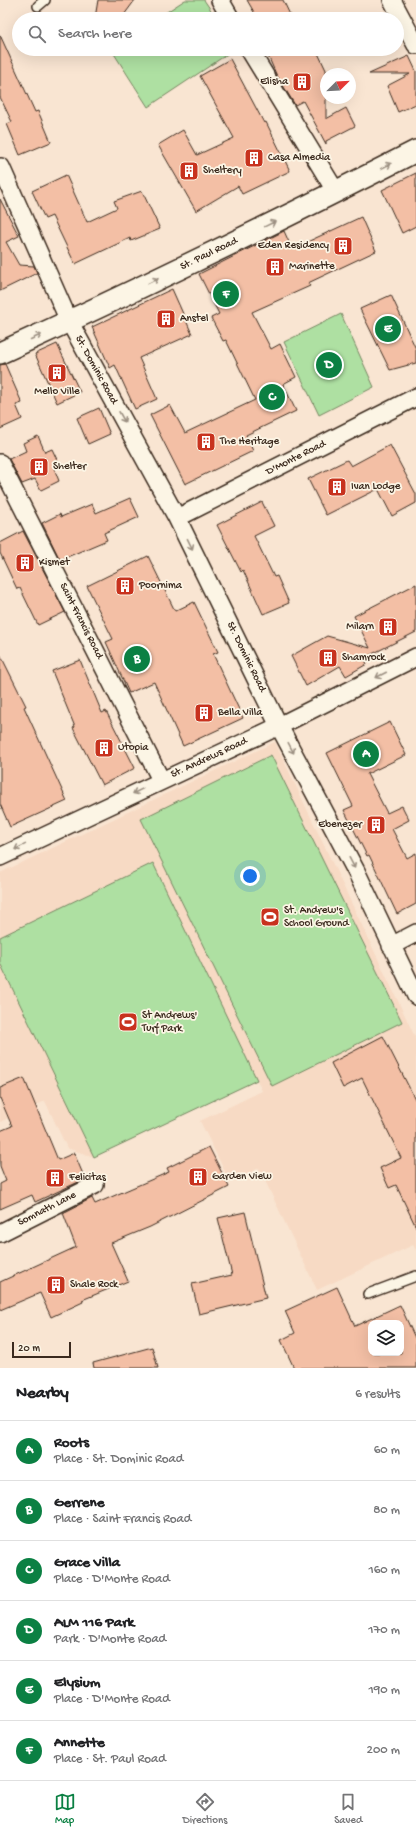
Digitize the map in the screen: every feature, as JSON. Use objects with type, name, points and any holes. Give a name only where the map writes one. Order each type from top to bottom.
[{"type":"street","points":[[220,0],[227,12]]},
{"type":"street","points":[[392,0],[398,12]]},
{"type":"street","points":[[404,22],[416,45]]},
{"type":"street","points":[[253,56],[336,192]]},
{"type":"street","name":"St. Paul Road","points":[[0,353],[70,322],[336,192],[416,151]]},
{"type":"street","name":"St. Dominic Road","points":[[1,167],[70,322],[177,518],[279,726],[356,871],[416,996]]},
{"type":"street","name":"D'Monte Road","points":[[177,518],[416,397]]},
{"type":"street","name":"Saint Francis Road","points":[[0,463],[161,780]]},
{"type":"street","name":"St. Andrews Road","points":[[0,856],[279,726],[416,657]]},
{"type":"street","points":[[391,946],[416,933]]},
{"type":"street","name":"Somnath Lane","points":[[0,1233],[95,1185]]},
{"type":"lane","points":[[368,1294],[416,1276]]},
{"type":"shaded area","points":[[275,742],[416,1039],[416,1250],[413,1245],[317,1290],[259,1168],[230,1182],[200,1121],[262,1091],[257,1080],[94,1157],[67,1148],[45,1101],[0,1122],[0,873]]},
{"type":"green space","points":[[185,0],[204,0],[212,12],[167,12]]},
{"type":"green space","points":[[115,56],[224,56],[148,107]]},
{"type":"green space","points":[[341,314],[374,387],[319,415],[284,342]]},
{"type":"green space","name":"St. Andrew's School Ground","points":[[271,755],[402,1022],[272,1086],[141,819]]},
{"type":"green space","name":"St Andrews' Turf Park","points":[[153,863],[257,1080],[94,1157],[0,963],[0,937]]},
{"type":"building","points":[[98,0],[135,0],[126,12],[96,12]]},
{"type":"building","points":[[247,0],[283,0],[289,12],[254,12]]},
{"type":"building","points":[[0,35],[35,112],[38,111],[51,142],[20,155],[7,124],[12,122],[0,97]]},
{"type":"building","points":[[268,56],[319,56],[325,68],[320,68],[320,104],[326,104],[326,119],[346,108],[355,126],[326,141],[326,144],[303,101],[295,105],[276,74]]},
{"type":"building","points":[[409,56],[416,71],[416,104],[398,112],[387,86],[410,74],[369,74]]},
{"type":"building","points":[[230,59],[264,123],[266,122],[290,171],[242,194],[238,186],[196,211],[158,145],[183,130],[197,155],[234,138],[200,76]]},
{"type":"building","points":[[416,173],[416,226],[402,233],[382,190]]},
{"type":"building","points":[[66,175],[87,222],[117,208],[114,201],[142,191],[160,229],[131,241],[130,238],[75,264],[52,216],[45,219],[32,191]]},
{"type":"building","points":[[0,199],[19,236],[6,242],[19,265],[34,266],[37,273],[0,291]]},
{"type":"building","points":[[361,217],[376,251],[308,283],[310,286],[252,312],[271,349],[280,344],[296,377],[283,384],[296,411],[246,435],[253,451],[185,484],[150,415],[170,405],[185,433],[255,400],[226,340],[223,341],[211,318],[219,314],[199,274],[284,231],[292,249]]},
{"type":"building","points":[[172,289],[192,334],[139,358],[157,399],[135,409],[115,365],[110,368],[92,327]]},
{"type":"building","points":[[391,295],[416,349],[416,363],[390,370],[360,309]]},
{"type":"building","name":"Mello Ville","points":[[57,344],[80,392],[57,403],[35,354]]},
{"type":"building","points":[[5,364],[22,403],[16,405],[22,419],[0,429],[0,365]]},
{"type":"building","points":[[99,408],[110,434],[88,444],[77,418]]},
{"type":"building","name":"Shelter","points":[[38,436],[45,452],[52,449],[60,466],[54,468],[59,481],[41,490],[35,479],[22,484],[9,459],[26,451],[23,443]]},
{"type":"building","points":[[390,445],[416,494],[416,503],[392,516],[378,489],[326,515],[308,479],[347,460],[351,466]]},
{"type":"building","points":[[130,498],[139,517],[104,533],[107,540],[60,560],[42,523],[60,514],[61,517],[92,504],[96,513]]},
{"type":"building","points":[[262,502],[274,526],[254,536],[274,577],[277,576],[289,603],[263,614],[243,570],[241,572],[217,525]]},
{"type":"building","points":[[23,531],[65,612],[38,625],[20,588],[17,589],[0,553],[0,543]]},
{"type":"building","points":[[148,556],[175,611],[194,602],[218,652],[213,654],[243,718],[183,746],[154,682],[129,693],[106,642],[113,639],[87,586]]},
{"type":"building","points":[[416,584],[416,632],[364,658],[367,664],[346,676],[340,666],[306,686],[291,656],[327,636],[370,648],[354,616]]},
{"type":"building","points":[[0,654],[26,706],[24,707],[67,801],[10,827],[0,804]]},
{"type":"building","points":[[80,660],[102,713],[106,711],[135,768],[102,785],[73,728],[75,727],[52,671]]},
{"type":"building","points":[[390,722],[406,755],[367,774],[387,813],[402,806],[409,820],[392,829],[407,858],[416,853],[416,904],[397,914],[369,855],[367,856],[344,810],[353,806],[327,753]]},
{"type":"building","points":[[383,1036],[416,1101],[416,1227],[396,1185],[389,1188],[380,1168],[401,1158],[362,1078],[343,1088],[331,1063]]},
{"type":"building","points":[[24,1078],[58,1160],[74,1153],[85,1179],[35,1202],[32,1195],[0,1209],[0,1184],[6,1181],[0,1166],[0,1131],[12,1126],[0,1098],[0,1088]]},
{"type":"building","points":[[209,1147],[229,1187],[150,1227],[111,1243],[128,1281],[82,1300],[83,1302],[51,1317],[40,1293],[0,1310],[0,1282],[76,1247],[63,1213],[92,1198],[95,1204],[169,1172],[167,1168]]},
{"type":"building","points":[[245,1212],[266,1298],[199,1314],[192,1284],[232,1275],[218,1218]]},
{"type":"building","points":[[337,1287],[355,1326],[400,1305],[416,1340],[416,1368],[294,1368],[281,1340],[295,1333],[285,1311]]},
{"type":"building","points":[[152,1347],[158,1368],[94,1368],[93,1363]]},
{"type":"place","name":"Elisha","points":[[302,82]]},
{"type":"place","name":"Casa Almedia","points":[[254,158]]},
{"type":"place","name":"Sheltery","points":[[189,171]]},
{"type":"place","name":"Eden Residency","points":[[343,246]]},
{"type":"place","name":"Marinette","points":[[275,267]]},
{"type":"place","name":"Annette","points":[[226,294]]},
{"type":"place","name":"Anstel","points":[[166,319]]},
{"type":"place","name":"Elysium","points":[[388,329]]},
{"type":"place","name":"ALM 116 Park","points":[[329,365]]},
{"type":"place","name":"Mello Ville","points":[[57,373]]},
{"type":"place","name":"Grace Villa","points":[[272,397]]},
{"type":"place","name":"The Heritage","points":[[206,442]]},
{"type":"place","name":"Shelter","points":[[39,467]]},
{"type":"place","name":"Ivan Lodge","points":[[337,487]]},
{"type":"place","name":"Kismet","points":[[25,563]]},
{"type":"place","name":"Poornima","points":[[125,586]]},
{"type":"place","name":"Milarn","points":[[388,627]]},
{"type":"place","name":"Shamrock","points":[[328,658]]},
{"type":"place","name":"Gerrene","points":[[137,659]]},
{"type":"place","name":"Bella Villa","points":[[204,713]]},
{"type":"place","name":"Utopia","points":[[104,748]]},
{"type":"place","name":"Roots","points":[[366,754]]},
{"type":"place","name":"Ebenezer","points":[[376,825]]},
{"type":"place","name":"St. Andrew's School Ground","points":[[270,917]]},
{"type":"place","name":"St Andrews' Turf Park","points":[[128,1022]]},
{"type":"place","name":"Garden View","points":[[198,1177]]},
{"type":"place","name":"Felicitas","points":[[55,1178]]},
{"type":"place","name":"Shale Rock","points":[[56,1285]]}]
